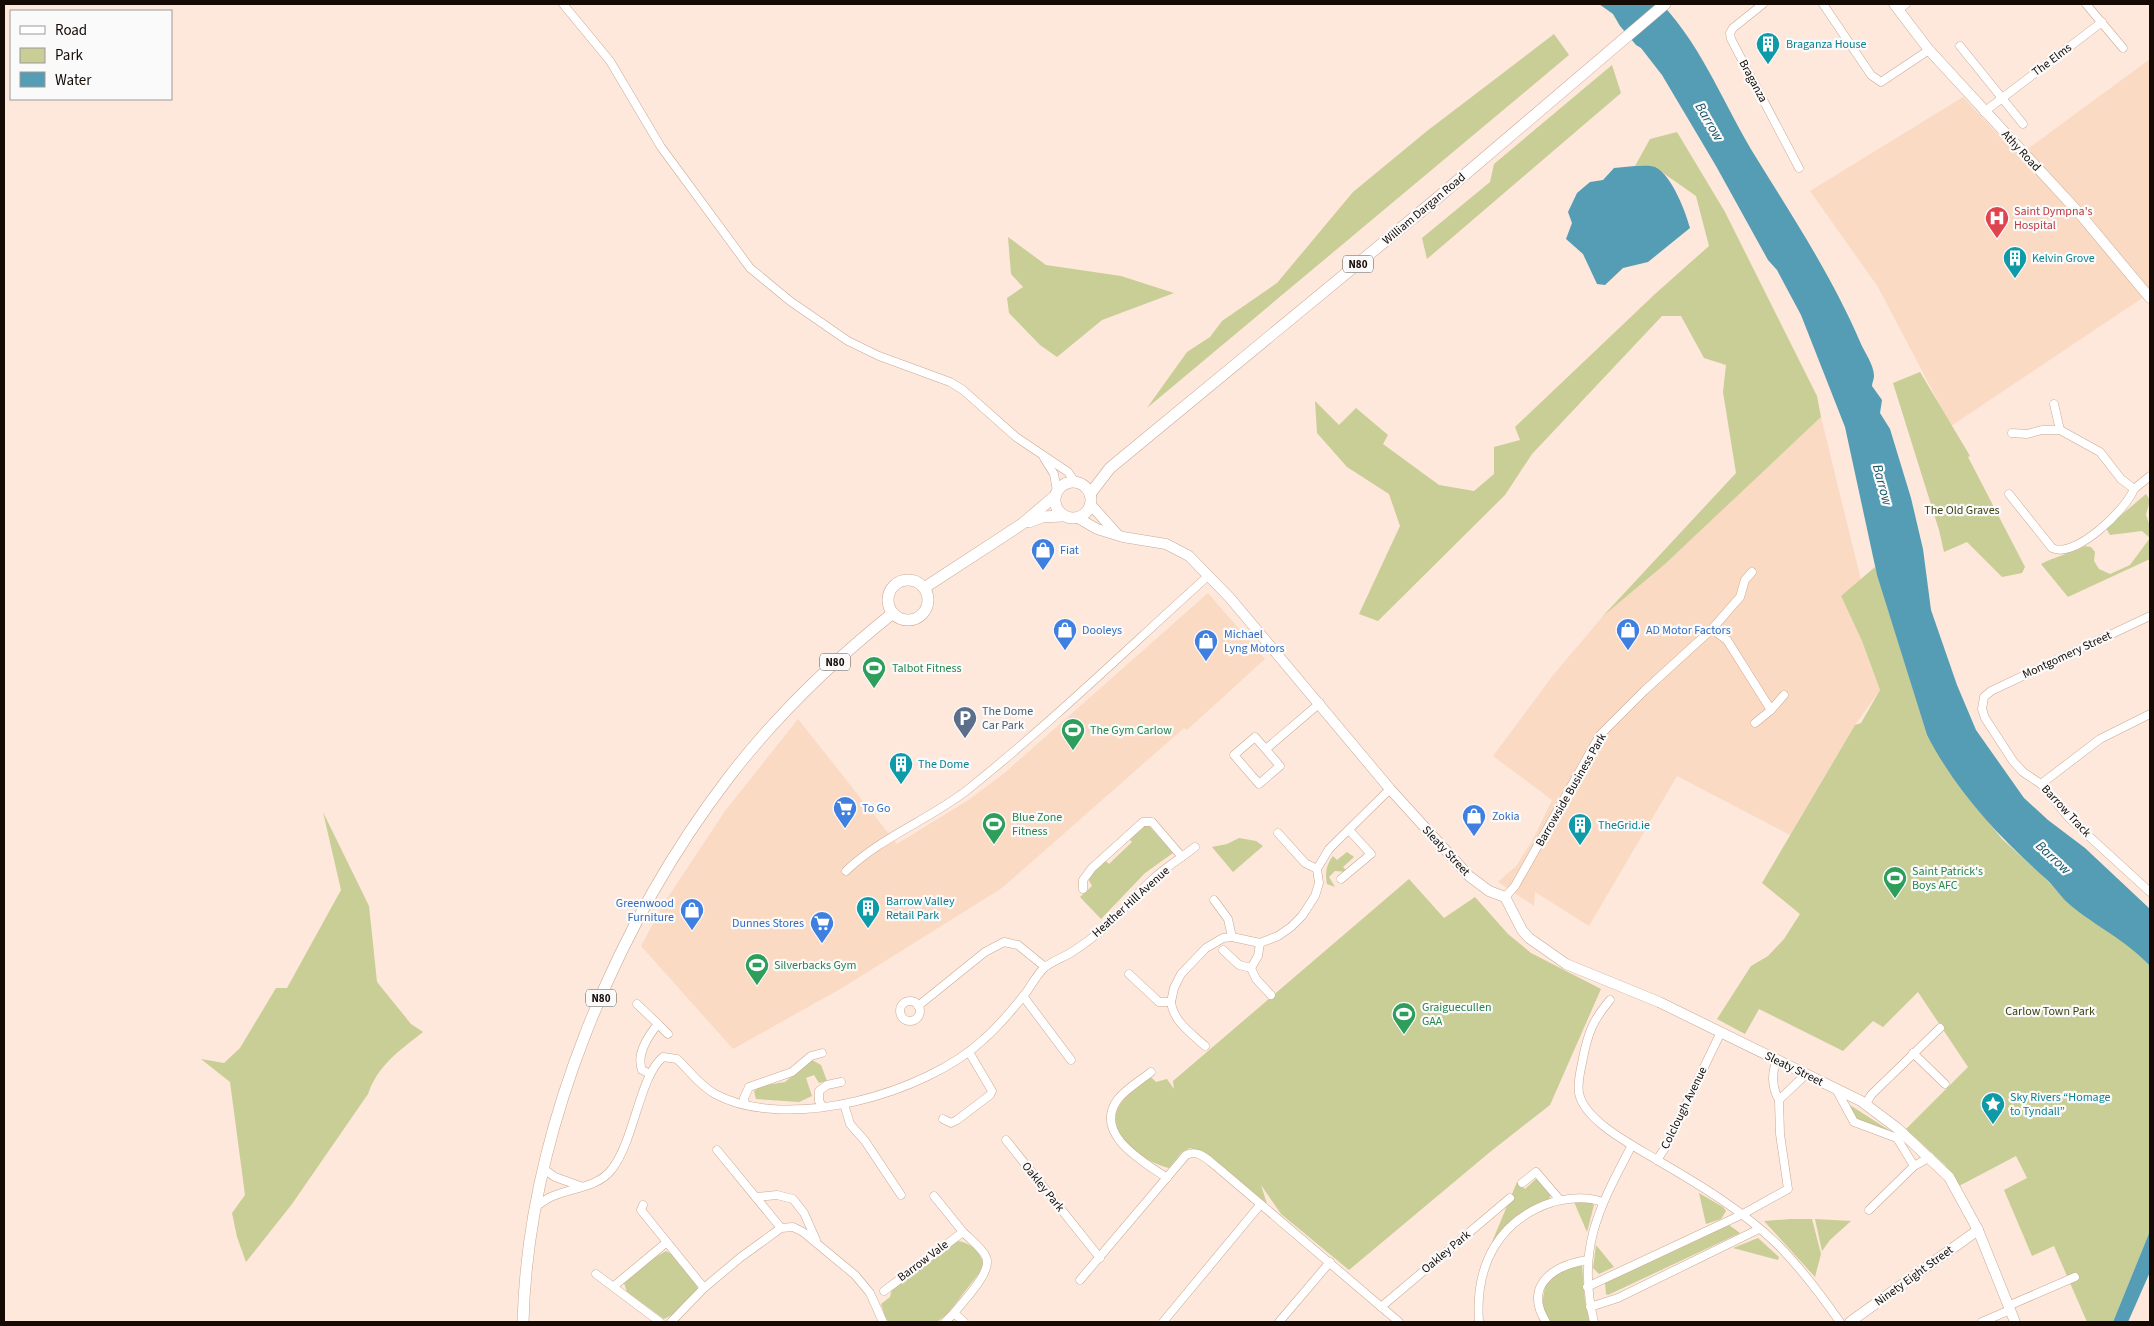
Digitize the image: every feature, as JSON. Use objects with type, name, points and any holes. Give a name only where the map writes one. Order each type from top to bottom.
[{"type":"main road","name":"William Dargan Road","points":[[1110,468],[1435,200],[1665,4]]},
{"type":"main road","name":"N80","points":[[924,588],[1022,524],[1066,483],[1077,483],[1110,468]]},
{"type":"main road","name":"N80","points":[[1022,524],[1042,517],[1062,516],[1078,518],[1084,515],[1090,499],[1110,468]]},
{"type":"main road","points":[[1077,483],[1090,499]]},
{"type":"main road","points":[[1056,493],[1056,507],[1062,516]]},
{"type":"main road","points":[[901,581],[914,581],[924,588],[928,600],[927,606],[920,616],[909,620],[893,613],[888,601],[888,595],[895,584],[901,581]]},
{"type":"main road","name":"N80","points":[[523,1322],[527,1255],[556,1122],[574,1061],[634,928],[666,871],[729,776],[758,743],[852,646],[893,613]]},
{"type":"street","points":[[563,4],[610,61],[672,163],[750,268],[790,301],[848,340],[879,356],[950,382],[963,390],[1016,437],[1068,472],[1077,483]]},
{"type":"street","name":"Braganza","points":[[1763,4],[1733,28],[1730,33],[1731,39],[1799,168]]},
{"type":"street","points":[[1823,4],[1872,75],[1881,82],[1929,50]]},
{"type":"street","points":[[2086,4],[2123,48]]},
{"type":"street","name":"Athy Road","points":[[1899,6],[1929,50],[1984,112],[2080,214],[2150,298]]},
{"type":"street","name":"The Elms","points":[[1984,112],[2102,22]]},
{"type":"street","points":[[1960,46],[2023,124]]},
{"type":"street","points":[[2054,404],[2060,430]]},
{"type":"street","points":[[2012,433],[2060,430],[2100,452],[2121,479],[2134,489]]},
{"type":"street","points":[[1041,455],[1054,474],[1056,493]]},
{"type":"street","points":[[2009,494],[2052,548],[2058,551],[2066,550],[2079,544],[2114,516],[2130,498],[2134,489],[2150,476]]},
{"type":"street","points":[[1090,499],[1118,535]]},
{"type":"street","name":"Sleaty Street","points":[[1078,518],[1097,528],[1118,535],[1177,548],[1189,556],[1230,598],[1320,703],[1390,789],[1469,876],[1489,891],[1505,897],[1522,930],[1540,947],[1566,964],[1660,1002],[1866,1104],[1930,1157],[1948,1177],[1978,1230],[2015,1322]]},
{"type":"street","name":"Barrowside Business Park","points":[[1505,897],[1515,886],[1600,735],[1644,691],[1712,629],[1740,598],[1745,580],[1752,572]]},
{"type":"street","points":[[846,872],[876,849],[964,792],[1006,758],[1208,576]]},
{"type":"street","name":"Montgomery Street","points":[[1984,697],[1999,688],[2150,616]]},
{"type":"street","points":[[1712,629],[1727,640],[1771,710]]},
{"type":"street","points":[[1755,723],[1771,710],[1784,695]]},
{"type":"street","name":"Barrow Track","points":[[1984,697],[1982,709],[1985,718],[2005,750],[2023,772],[2041,784],[2069,818],[2150,892]]},
{"type":"street","points":[[1266,749],[1320,703]]},
{"type":"street","points":[[2041,784],[2100,739],[2150,714]]},
{"type":"street","points":[[1255,737],[1266,749],[1280,766],[1259,784],[1234,755],[1255,737]]},
{"type":"street","points":[[1205,1046],[1179,1021],[1172,1010],[1171,1002],[1174,988],[1181,974],[1193,960],[1223,938],[1232,937],[1260,943],[1278,936],[1302,916],[1315,896],[1319,883],[1317,869],[1329,849],[1390,789]]},
{"type":"street","points":[[1084,890],[1083,880],[1092,868],[1143,822],[1152,822],[1182,857]]},
{"type":"street","points":[[1341,879],[1371,854],[1349,830]]},
{"type":"street","points":[[1278,833],[1305,862],[1317,869]]},
{"type":"street","name":"Heather Hill Avenue","points":[[537,1206],[554,1195],[572,1191],[580,1186],[597,1181],[612,1170],[629,1137],[650,1074],[656,1063],[663,1057],[671,1056],[685,1066],[702,1086],[717,1095],[758,1107],[791,1109],[844,1104],[887,1092],[923,1078],[969,1052],[985,1038],[1023,996],[1045,967],[1073,952],[1106,927],[1153,878],[1195,847]]},
{"type":"street","points":[[1214,900],[1228,919],[1232,937]]},
{"type":"street","points":[[918,1006],[985,952],[1004,942],[1018,945],[1045,967]]},
{"type":"street","points":[[1260,943],[1258,956],[1252,968],[1256,979],[1272,996]]},
{"type":"street","points":[[1224,950],[1239,965],[1252,968]]},
{"type":"street","points":[[1129,974],[1159,1002],[1171,1002]]},
{"type":"street","points":[[1023,996],[1071,1060]]},
{"type":"street","name":"Colclough Avenue","points":[[1610,1000],[1595,1017],[1587,1037],[1578,1081],[1579,1094],[1586,1109],[1632,1145],[1657,1160],[1665,1148],[1721,1032]]},
{"type":"street","points":[[637,1004],[668,1034]]},
{"type":"street","points":[[650,1074],[642,1070],[640,1065],[641,1055],[647,1040],[658,1024]]},
{"type":"street","points":[[1866,1104],[1913,1053],[1940,1028]]},
{"type":"street","points":[[943,1119],[951,1123],[957,1120],[990,1095],[992,1091],[969,1052]]},
{"type":"street","points":[[745,1104],[744,1098],[749,1087],[792,1072],[811,1056],[822,1053]]},
{"type":"street","points":[[1913,1053],[1945,1084]]},
{"type":"street","points":[[1587,1287],[1743,1214],[1788,1189],[1781,1147],[1779,1100],[1775,1093],[1773,1070],[1777,1061]]},
{"type":"street","points":[[1151,1072],[1118,1098],[1110,1120],[1118,1140],[1141,1160],[1167,1178]]},
{"type":"street","points":[[1779,1100],[1805,1075]]},
{"type":"street","points":[[823,1107],[819,1101],[819,1091],[827,1084],[841,1082]]},
{"type":"street","name":"Sleaty Street","points":[[1836,1089],[1854,1122],[1897,1138],[1914,1166]]},
{"type":"street","points":[[844,1104],[850,1124],[865,1141],[901,1195]]},
{"type":"street","name":"Oakley Park","points":[[1006,1140],[1100,1258]]},
{"type":"street","points":[[1594,1322],[1587,1287],[1588,1260],[1594,1226],[1602,1202],[1632,1145]]},
{"type":"street","points":[[717,1150],[781,1228]]},
{"type":"street","points":[[1080,1280],[1186,1155],[1192,1152],[1198,1154],[1330,1262],[1399,1322]]},
{"type":"street","points":[[1869,1210],[1914,1166],[1930,1157]]},
{"type":"street","points":[[1657,1160],[1709,1190],[1743,1214],[1793,1261],[1840,1322]]},
{"type":"street","points":[[545,1170],[556,1178],[580,1186]]},
{"type":"street","points":[[1522,1183],[1536,1172],[1560,1200]]},
{"type":"street","points":[[756,1197],[777,1195],[793,1199],[804,1213],[813,1235],[820,1245]]},
{"type":"street","points":[[934,1196],[963,1232],[986,1256],[988,1264],[985,1274],[945,1322]]},
{"type":"street","name":"Oakley Park","points":[[1381,1307],[1510,1198]]},
{"type":"street","points":[[1479,1322],[1478,1296],[1480,1283],[1484,1267],[1498,1240],[1521,1218],[1545,1205],[1560,1200],[1593,1198],[1602,1202]]},
{"type":"street","points":[[644,1205],[641,1210],[704,1288]]},
{"type":"street","points":[[1163,1322],[1260,1205]]},
{"type":"street","points":[[671,1322],[704,1288],[741,1257],[781,1228],[793,1227],[820,1245],[865,1287],[883,1322]]},
{"type":"street","points":[[1590,1308],[1618,1298],[1759,1229]]},
{"type":"street","name":"Ninety Eight Street","points":[[1850,1322],[1978,1230]]},
{"type":"street","name":"Barrow Vale","points":[[884,1291],[963,1232]]},
{"type":"street","points":[[614,1286],[667,1242]]},
{"type":"street","points":[[1546,1322],[1539,1306],[1543,1281],[1555,1269],[1588,1260]]},
{"type":"street","points":[[1280,1322],[1330,1262]]},
{"type":"street","points":[[596,1274],[660,1322]]},
{"type":"street","points":[[1982,1322],[2075,1277]]},
{"type":"street","points":[[954,1312],[964,1322]]},
{"type":"shaded area","name":"Saint Dympna's Hospital","points":[[2150,59],[2150,293],[1951,426],[1878,287],[1810,191],[1963,97],[2018,156]]},
{"type":"shaded area","points":[[1821,417],[1861,580],[1841,596],[1862,641],[1880,690],[1855,725],[1790,835],[1677,776],[1589,926],[1535,892],[1534,906],[1498,882],[1517,865],[1532,841],[1552,800],[1493,756],[1554,674],[1603,616],[1664,565]]},
{"type":"shaded area","points":[[1208,593],[1265,659],[1187,730],[1184,728],[1002,888],[842,988],[733,1049],[641,946],[666,900],[725,811],[798,719],[897,844],[970,799],[1002,775]]},
{"type":"green space","points":[[1554,34],[1569,55],[1147,408],[1187,352],[1210,337],[1222,321],[1277,283],[1353,192],[1427,131]]},
{"type":"green space","points":[[1612,65],[1621,93],[1427,259],[1422,238],[1490,182],[1494,164]]},
{"type":"green space","points":[[1677,132],[1725,212],[1817,396],[1821,417],[1664,565],[1603,616],[1736,473],[1723,392],[1726,365],[1704,358],[1681,316],[1662,316],[1532,454],[1505,495],[1378,621],[1359,614],[1400,526],[1389,494],[1347,467],[1317,433],[1315,401],[1339,425],[1356,408],[1388,435],[1383,444],[1439,485],[1474,491],[1494,474],[1494,447],[1520,440],[1515,427],[1655,294],[1709,246],[1696,196],[1656,168],[1635,166],[1650,139]]},
{"type":"green space","points":[[1008,237],[1046,265],[1121,276],[1174,293],[1102,320],[1057,357],[1040,345],[1009,313],[1007,298],[1023,287],[1011,274]]},
{"type":"green space","name":"The Old Graves","points":[[1920,372],[1970,456],[1968,457],[2025,567],[2022,573],[2002,577],[1967,542],[1944,552],[1939,530],[1893,383]]},
{"type":"green space","points":[[2146,494],[2150,500],[2146,515],[2150,526],[2150,538],[2142,531],[2110,535],[2106,528]]},
{"type":"green space","points":[[2150,538],[2150,559],[2068,597],[2041,564],[2085,546],[2091,547],[2095,552],[2094,561],[2099,569],[2110,574],[2130,565]]},
{"type":"green space","name":"Carlow Town Park","points":[[1875,567],[1927,735],[1950,773],[2002,839],[2046,879],[2068,903],[2133,948],[2150,966],[2150,1231],[2113,1322],[2087,1322],[2054,1246],[2032,1256],[2004,1190],[2027,1178],[2016,1156],[1959,1186],[1945,1165],[1906,1129],[1968,1067],[1918,992],[1883,1027],[1873,1021],[1843,1051],[1759,1009],[1745,1034],[1717,1019],[1751,966],[1768,956],[1784,939],[1800,914],[1762,883],[1855,725],[1861,723],[1880,690],[1862,641],[1841,596]]},
{"type":"green space","points":[[323,812],[369,906],[377,982],[411,1024],[423,1032],[383,1067],[368,1094],[292,1204],[246,1262],[237,1237],[232,1213],[245,1195],[230,1082],[201,1059],[224,1063],[240,1048],[276,988],[287,988],[341,890]]},
{"type":"green space","points":[[1143,825],[1149,826],[1173,853],[1145,873],[1101,919],[1080,897],[1092,886],[1087,877],[1105,860],[1109,864],[1132,842],[1128,838]]},
{"type":"green space","points":[[1239,838],[1256,841],[1263,846],[1233,872],[1212,847],[1227,844]]},
{"type":"green space","points":[[1347,852],[1354,857],[1343,867],[1348,872],[1335,871],[1329,877],[1335,887],[1327,884],[1327,869],[1331,859],[1333,856],[1337,860]]},
{"type":"green space","name":"Graiguecullen GAA","points":[[1409,879],[1444,918],[1475,897],[1508,934],[1531,953],[1601,989],[1550,1105],[1490,1152],[1349,1270],[1281,1214],[1261,1185],[1267,1204],[1205,1154],[1190,1148],[1182,1152],[1169,1168],[1159,1165],[1138,1154],[1121,1137],[1117,1127],[1116,1116],[1119,1106],[1125,1098],[1151,1077],[1156,1082],[1167,1079],[1174,1089],[1173,1081]]},
{"type":"green space","points":[[812,1060],[821,1065],[827,1081],[819,1083],[814,1075],[806,1078],[812,1096],[799,1102],[756,1099],[754,1091],[761,1086],[785,1082]]},
{"type":"green space","points":[[1845,1102],[1892,1132],[1856,1119]]},
{"type":"green space","points":[[1536,1179],[1551,1193],[1549,1200],[1517,1217],[1503,1228],[1492,1242],[1517,1182],[1525,1189]]},
{"type":"green space","points":[[1699,1193],[1723,1207],[1726,1211],[1721,1219],[1706,1224]]},
{"type":"green space","points":[[1574,1202],[1590,1202],[1594,1205],[1587,1232]]},
{"type":"green space","points":[[1812,1219],[1821,1254],[1815,1277],[1764,1221]]},
{"type":"green space","points":[[1815,1219],[1851,1221],[1830,1240],[1822,1251]]},
{"type":"green space","points":[[1729,1225],[1740,1233],[1608,1295],[1606,1294],[1605,1283]]},
{"type":"green space","points":[[1758,1238],[1779,1257],[1778,1260],[1733,1248]]},
{"type":"green space","points":[[958,1241],[968,1244],[976,1250],[984,1267],[948,1313],[937,1322],[889,1322],[886,1319],[881,1304],[890,1297],[892,1289]]},
{"type":"green space","points":[[1596,1245],[1614,1267],[1599,1274],[1593,1268]]},
{"type":"green space","points":[[666,1251],[673,1255],[696,1283],[698,1289],[672,1315],[664,1319],[627,1292],[624,1283],[654,1258]]},
{"type":"green space","points":[[1582,1265],[1585,1301],[1590,1322],[1549,1322],[1542,1305],[1545,1286],[1558,1270]]},
{"type":"water","name":"Barrow","points":[[1599,4],[1662,4],[1677,22],[1702,60],[1745,139],[1812,249],[1838,296],[1873,368],[1872,386],[1882,400],[1880,413],[1890,429],[1911,498],[1923,549],[1931,610],[1957,685],[1976,730],[2024,798],[2048,820],[2085,848],[2150,909],[2150,966],[2131,948],[2066,901],[1995,830],[1965,794],[1939,756],[1927,735],[1877,575],[1845,427],[1801,315],[1777,270],[1768,260],[1716,166],[1662,75],[1641,48],[1636,45],[1620,26],[1613,14]]},
{"type":"water","points":[[1655,167],[1661,171],[1682,204],[1690,228],[1648,262],[1623,268],[1605,285],[1597,284],[1583,254],[1566,239],[1572,223],[1568,212],[1577,193],[1590,182],[1603,180],[1614,168]]},
{"type":"water","points":[[2150,1231],[2150,1272],[2128,1322],[2113,1322]]},
{"type":"place","name":"Braganza House","points":[[1768,65]]},
{"type":"place","name":"Saint Dympna's Hospital","points":[[1997,239]]},
{"type":"place","name":"Kelvin Grove","points":[[2015,279]]},
{"type":"place","name":"Fiat","points":[[1043,571]]},
{"type":"place","name":"Dooleys","points":[[1065,651]]},
{"type":"place","name":"AD Motor Factors","points":[[1628,651]]},
{"type":"place","name":"Michael Lyng Motors","points":[[1206,662]]},
{"type":"place","name":"Talbot Fitness","points":[[874,689]]},
{"type":"place","name":"The Dome Car Park","points":[[965,739]]},
{"type":"place","name":"The Gym Carlow","points":[[1073,751]]},
{"type":"place","name":"The Dome","points":[[901,785]]},
{"type":"place","name":"To Go","points":[[845,829]]},
{"type":"place","name":"Zokia","points":[[1474,837]]},
{"type":"place","name":"Blue Zone Fitness","points":[[994,845]]},
{"type":"place","name":"TheGrid.ie","points":[[1580,846]]},
{"type":"place","name":"Saint Patrick's Boys AFC","points":[[1895,899]]},
{"type":"place","name":"Barrow Valley Retail Park","points":[[868,929]]},
{"type":"place","name":"Greenwood Furniture","points":[[692,931]]},
{"type":"place","name":"Dunnes Stores","points":[[822,944]]},
{"type":"place","name":"Silverbacks Gym","points":[[757,986]]},
{"type":"place","name":"Graiguecullen GAA","points":[[1404,1035]]},
{"type":"place","name":"Sky Rivers “Homage to Tyndall”","points":[[1993,1125]]}]
